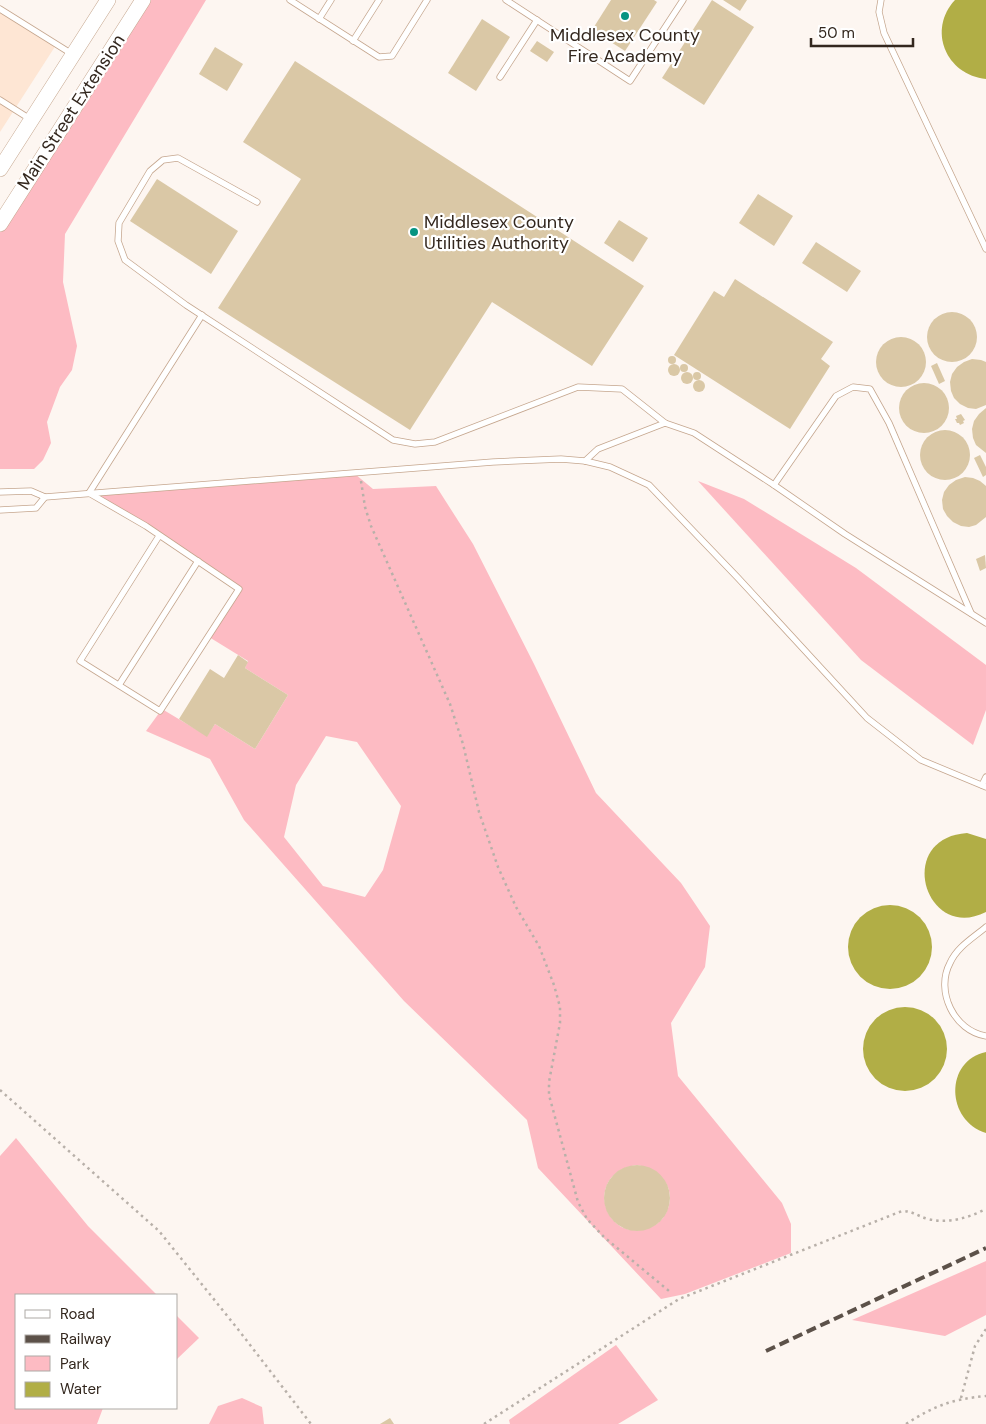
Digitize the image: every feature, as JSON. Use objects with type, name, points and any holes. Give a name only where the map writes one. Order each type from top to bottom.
[{"type":"main road","name":"Main Street Extension","points":[[0,169],[108,0]]},
{"type":"main road","name":"Main Street Extension","points":[[0,224],[143,0]]},
{"type":"lane","points":[[290,0],[379,57],[392,56],[427,0]]},
{"type":"lane","points":[[319,18],[331,0]]},
{"type":"lane","points":[[353,40],[379,0]]},
{"type":"lane","points":[[506,0],[630,81],[683,0]]},
{"type":"lane","points":[[881,0],[879,12],[884,32],[986,249]]},
{"type":"lane","points":[[0,9],[73,55]]},
{"type":"lane","points":[[500,77],[537,20]]},
{"type":"lane","points":[[0,100],[31,120]]},
{"type":"lane","points":[[257,202],[178,158],[163,160],[150,171],[119,223],[118,241],[125,260],[202,315],[393,440],[415,444],[435,442],[578,387],[622,389],[665,423],[694,433],[845,534],[986,623]]},
{"type":"lane","points":[[89,493],[202,315]]},
{"type":"lane","points":[[774,485],[836,396],[853,386],[870,389],[889,423],[970,612]]},
{"type":"lane","points":[[585,461],[598,449],[665,423]]},
{"type":"lane","points":[[0,492],[31,490],[45,497],[493,462],[561,459],[585,461],[610,467],[650,485],[739,578],[866,718],[921,760],[984,786],[986,776]]},
{"type":"lane","points":[[89,493],[146,526],[239,589],[160,711],[80,661],[159,536]]},
{"type":"lane","points":[[0,510],[36,508],[45,497]]},
{"type":"lane","points":[[119,685],[198,561]]},
{"type":"lane","points":[[986,927],[958,950],[949,964],[944,980],[946,997],[952,1013],[964,1026],[980,1035],[986,1036]]},
{"type":"path","points":[[361,473],[362,491],[371,526],[450,704],[463,744],[479,812],[498,867],[516,908],[539,946],[554,984],[560,1007],[560,1022],[548,1082],[549,1094],[578,1202],[587,1219],[604,1237],[670,1291]]},
{"type":"path","points":[[0,1090],[158,1231],[237,1328],[310,1424]]},
{"type":"path","points":[[484,1424],[688,1294],[902,1211],[912,1211],[926,1218],[941,1221],[956,1220],[986,1209]]},
{"type":"path","points":[[961,1398],[974,1346],[986,1329]]},
{"type":"path","points":[[906,1424],[934,1407],[961,1398],[986,1396]]},
{"type":"shaded area","points":[[0,10],[56,45],[0,132]]},
{"type":"green space","points":[[143,0],[206,0],[65,234],[63,282],[77,346],[72,370],[60,387],[47,422],[51,443],[43,460],[34,469],[0,469],[0,224]]},
{"type":"green space","points":[[355,474],[373,489],[436,486],[473,544],[534,664],[596,793],[681,883],[710,926],[705,967],[671,1023],[678,1076],[782,1203],[791,1224],[791,1253],[685,1294],[661,1299],[538,1168],[527,1120],[404,1001],[244,820],[210,759],[146,731],[162,709],[207,736],[215,724],[255,749],[288,695],[245,668],[248,661],[209,637],[239,589],[89,493]],"holes":[[[326,736],[357,742],[401,806],[383,870],[365,897],[323,886],[284,837],[296,785]],[[637,1165],[647,1168],[662,1177],[669,1192],[670,1200],[668,1209],[658,1223],[648,1228],[632,1230],[620,1226],[611,1217],[605,1205],[605,1192],[610,1180],[620,1170]]]},
{"type":"green space","points":[[698,481],[744,499],[856,568],[986,665],[986,710],[973,745],[861,660]]},
{"type":"green space","points":[[16,1138],[88,1226],[156,1294],[15,1294],[15,1409],[103,1409],[97,1424],[0,1424],[0,1156]]},
{"type":"green space","points":[[986,1261],[986,1315],[945,1336],[852,1320]]},
{"type":"green space","points":[[178,1317],[199,1338],[178,1358]]},
{"type":"green space","points":[[616,1345],[658,1400],[618,1424],[510,1424],[509,1420]]},
{"type":"green space","points":[[242,1398],[262,1407],[264,1424],[209,1424],[218,1406]]},
{"type":"water","points":[[955,0],[986,0],[986,79],[972,76],[960,69],[951,60],[945,49],[942,37],[942,24]]},
{"type":"water","points":[[967,833],[986,839],[986,912],[965,918],[947,913],[934,902],[926,886],[925,868],[931,852],[944,839]]},
{"type":"water","points":[[890,905],[906,908],[920,917],[929,931],[932,947],[929,963],[920,977],[906,986],[890,989],[874,986],[860,977],[851,963],[848,947],[851,931],[860,917],[874,908]]},
{"type":"water","points":[[905,1007],[921,1010],[935,1019],[944,1033],[947,1049],[944,1065],[935,1079],[921,1088],[905,1091],[889,1088],[875,1079],[866,1065],[863,1049],[866,1033],[875,1019],[889,1010]]},
{"type":"water","points":[[986,1052],[986,1133],[973,1126],[963,1117],[957,1104],[955,1091],[957,1078],[963,1067],[972,1058]]},
{"type":"building","name":"Middlesex County Fire Academy","points":[[611,0],[654,0],[657,2],[625,51],[592,30]]},
{"type":"building","points":[[712,0],[754,27],[704,105],[662,78]]},
{"type":"building","points":[[723,0],[747,0],[740,11]]},
{"type":"building","points":[[482,19],[510,37],[476,91],[448,73]]},
{"type":"building","points":[[537,41],[554,52],[547,62],[530,51]]},
{"type":"building","points":[[215,47],[243,64],[227,91],[199,74]]},
{"type":"building","name":"Middlesex County Utilities Authority","points":[[295,61],[644,286],[592,366],[492,302],[410,430],[218,308],[301,179],[243,142]]},
{"type":"building","points":[[157,179],[238,231],[211,274],[130,221]]},
{"type":"building","points":[[758,194],[793,216],[774,246],[739,223]]},
{"type":"building","points":[[619,220],[648,238],[633,262],[604,243]]},
{"type":"building","points":[[816,242],[861,271],[847,292],[802,263]]},
{"type":"building","points":[[735,279],[833,342],[821,359],[830,366],[790,429],[674,355],[714,291],[724,297]]},
{"type":"building","points":[[952,312],[961,314],[972,323],[977,337],[975,346],[966,357],[952,362],[943,360],[932,351],[927,337],[929,328],[938,317]]},
{"type":"building","points":[[901,337],[910,339],[921,348],[926,362],[924,371],[915,382],[901,387],[892,385],[881,376],[876,362],[878,353],[887,342]]},
{"type":"building","points":[[672,356],[676,360],[672,364],[668,360]]},
{"type":"building","points":[[972,359],[986,362],[986,405],[976,409],[960,404],[954,398],[950,382],[952,374],[957,367]]},
{"type":"building","points":[[937,363],[945,381],[939,384],[931,366]]},
{"type":"building","points":[[674,364],[680,370],[674,376],[668,370]]},
{"type":"building","points":[[684,364],[688,368],[684,372],[680,368]]},
{"type":"building","points":[[687,372],[693,378],[687,384],[681,378]]},
{"type":"building","points":[[697,372],[701,376],[697,380],[693,376]]},
{"type":"building","points":[[699,380],[705,386],[699,392],[693,386]]},
{"type":"building","points":[[924,383],[933,385],[944,394],[949,408],[947,417],[938,428],[924,433],[915,431],[904,422],[899,408],[901,399],[910,388]]},
{"type":"building","points":[[986,408],[986,453],[976,445],[972,429],[974,421]]},
{"type":"building","points":[[961,414],[965,420],[960,425],[955,419],[957,419],[956,416]]},
{"type":"building","points":[[945,430],[954,432],[965,441],[970,455],[968,464],[959,475],[945,480],[936,478],[925,469],[920,455],[922,446],[931,435]]},
{"type":"building","points":[[980,455],[986,467],[986,475],[983,477],[974,458]]},
{"type":"building","points":[[965,477],[980,481],[986,486],[986,517],[976,525],[969,527],[953,522],[947,516],[943,509],[942,500],[944,492],[949,485]]},
{"type":"building","points":[[985,555],[986,568],[980,571],[976,559]]},
{"type":"building","points":[[238,655],[248,662],[245,668],[288,695],[255,749],[215,724],[207,737],[179,719],[210,669],[224,678]]},
{"type":"building","points":[[637,1165],[650,1168],[660,1175],[667,1185],[670,1198],[667,1211],[660,1221],[650,1228],[637,1231],[624,1228],[614,1221],[607,1211],[604,1198],[607,1185],[614,1175],[624,1168]]},
{"type":"building","points":[[390,1418],[394,1424],[380,1424]]},
{"type":"railway","points":[[766,1351],[986,1248]]},
{"type":"place","name":"Middlesex County Fire Academy","points":[[625,16]]},
{"type":"place","name":"Middlesex County Utilities Authority","points":[[414,232]]}]
